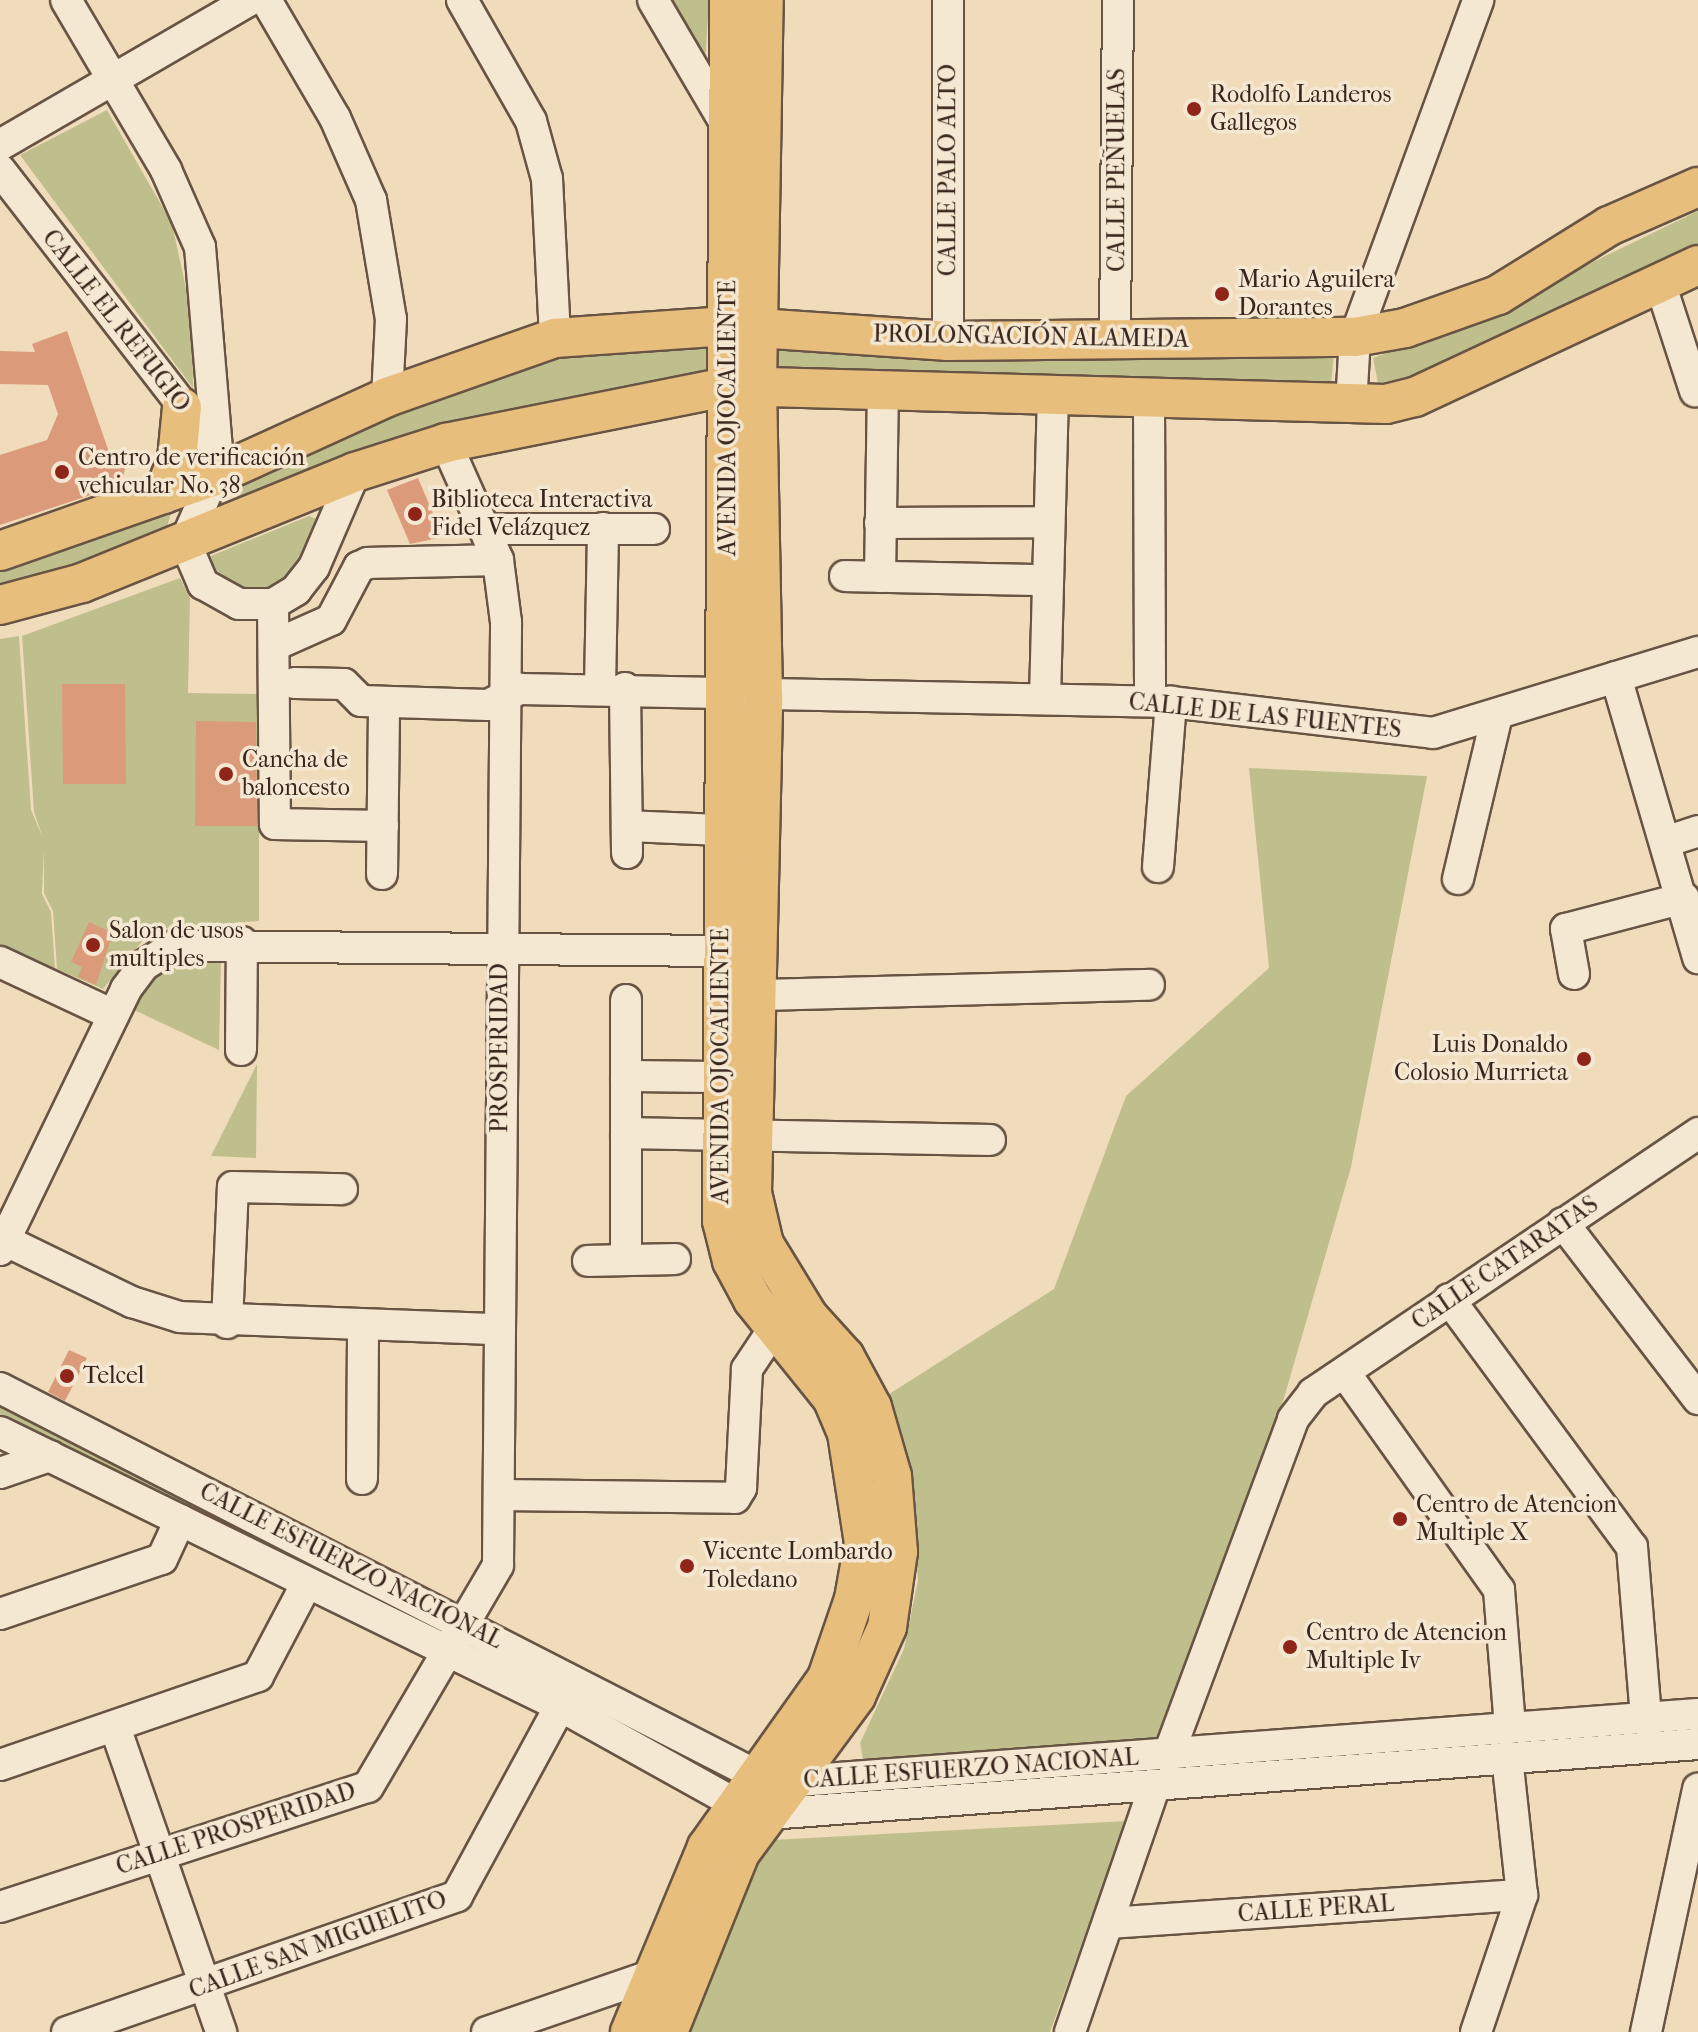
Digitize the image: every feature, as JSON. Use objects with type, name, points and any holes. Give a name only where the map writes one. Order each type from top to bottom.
[{"type":"main road","name":"AVENIDA OJOCALIENTE","points":[[729,0],[727,126],[744,327]]},
{"type":"main road","name":"AVENIDA OJOCALIENTE","points":[[755,1798],[798,1781],[856,1696],[881,1640],[898,1552],[892,1476],[872,1407],[845,1357],[808,1316],[764,1244],[719,1077],[726,688],[764,0]]},
{"type":"main road","name":"PROLONGACIÓN ALAMEDA","points":[[0,551],[164,494],[215,463],[387,397],[555,338],[744,327],[948,341],[1355,337],[1405,328],[1498,295],[1609,226],[1698,187]]},
{"type":"main road","points":[[0,605],[82,583],[355,472],[446,443],[743,385],[1351,406],[1415,397],[1698,265]]},
{"type":"main road","name":"AVENIDA OJOCALIENTE","points":[[630,2032],[650,1976],[707,1847],[755,1798],[827,1678],[854,1599],[864,1543],[847,1433],[832,1398],[773,1330],[732,1261],[722,1221],[758,995],[763,697],[743,385]]},
{"type":"main road","points":[[164,494],[177,459],[182,407]]},
{"type":"main road","name":"AVENIDA OJOCALIENTE","points":[[668,2032],[717,1902],[740,1853],[755,1798]]},
{"type":"street","points":[[66,0],[166,170],[200,247],[215,463],[185,542],[203,584],[239,604],[273,604],[296,590],[314,567],[355,472]]},
{"type":"street","points":[[0,145],[250,0]]},
{"type":"street","points":[[266,0],[335,118],[371,200],[391,319],[387,397]]},
{"type":"street","points":[[462,0],[531,121],[547,179],[555,338]]},
{"type":"street","points":[[653,0],[727,126]]},
{"type":"street","name":"CALLE PALO ALTO","points":[[948,0],[948,341]]},
{"type":"street","name":"CALLE PEÑUELAS","points":[[1115,339],[1118,0]]},
{"type":"street","points":[[1351,406],[1355,337],[1478,0]]},
{"type":"street","name":"CALLE EL REFUGIO","points":[[0,170],[182,407],[215,463]]},
{"type":"street","points":[[1660,283],[1695,391]]},
{"type":"street","points":[[880,577],[883,391]]},
{"type":"street","points":[[1045,699],[1044,580],[1053,394]]},
{"type":"street","points":[[1149,397],[1161,702],[1163,815],[1158,867]]},
{"type":"street","name":"PROSPERIDAD","points":[[445,1649],[498,1565],[497,1329],[506,622],[498,560],[446,443]]},
{"type":"street","points":[[880,523],[1046,522]]},
{"type":"street","points":[[603,528],[612,688],[627,840],[723,830]]},
{"type":"street","points":[[486,529],[654,529]]},
{"type":"street","points":[[277,644],[331,620],[359,567],[368,563],[498,560]]},
{"type":"street","points":[[845,576],[1044,580]]},
{"type":"street","points":[[273,604],[277,644],[275,824],[383,826]]},
{"type":"street","name":"CALLE DE LAS FUENTES","points":[[295,683],[344,684],[361,701],[488,705],[520,689],[612,688],[726,688],[763,697],[1161,702],[1388,732],[1433,733],[1698,652]]},
{"type":"street","points":[[1616,677],[1668,841],[1698,958]]},
{"type":"street","points":[[382,874],[384,702]]},
{"type":"street","points":[[1458,879],[1497,715]]},
{"type":"street","points":[[1668,841],[1698,831]]},
{"type":"street","points":[[1574,974],[1566,929],[1684,898]]},
{"type":"street","points":[[241,1050],[242,942]]},
{"type":"street","points":[[497,1329],[227,1323],[132,1302],[2,1243],[113,1015],[144,965],[174,946],[242,942],[720,951]]},
{"type":"street","points":[[0,962],[113,1015]]},
{"type":"street","points":[[758,995],[1149,985]]},
{"type":"street","points":[[626,1000],[626,1260]]},
{"type":"street","points":[[626,1076],[719,1077]]},
{"type":"street","points":[[626,1133],[990,1140]]},
{"type":"street","name":"CALLE CATARATAS","points":[[1168,1756],[1293,1419],[1313,1393],[1563,1223],[1694,1144]]},
{"type":"street","points":[[227,1323],[233,1187],[342,1189]]},
{"type":"street","points":[[1563,1223],[1698,1399]]},
{"type":"street","points":[[588,1261],[675,1259]]},
{"type":"street","points":[[1449,1299],[1632,1547],[1646,1719]]},
{"type":"street","points":[[362,1479],[363,1328]]},
{"type":"street","points":[[500,1495],[735,1498],[741,1488],[747,1369],[773,1330]]},
{"type":"street","points":[[1345,1373],[1499,1590],[1508,1742],[1522,1895],[1476,2032]]},
{"type":"street","name":"CALLE ESFUERZO NACIONAL","points":[[0,1388],[463,1622],[755,1798]]},
{"type":"street","name":"CALLE ESFUERZO NACIONAL","points":[[0,1432],[755,1798],[1154,1788],[1698,1714]]},
{"type":"street","points":[[0,1473],[50,1456]]},
{"type":"street","points":[[0,1614],[162,1559],[180,1520]]},
{"type":"street","points":[[0,1765],[258,1676],[307,1583]]},
{"type":"street","name":"CALLE PROSPERIDAD","points":[[0,1907],[368,1787],[445,1649]]},
{"type":"street","name":"CALLE SAN MIGUELITO","points":[[67,2032],[205,1987],[457,1896],[560,1706]]},
{"type":"street","points":[[115,1727],[221,2032]]},
{"type":"street","name":"CALLE ESFUERZO NACIONAL","points":[[798,1781],[1168,1756],[1508,1742],[1698,1744]]},
{"type":"street","points":[[1070,2032],[1154,1788]]},
{"type":"street","points":[[1646,2032],[1694,1832],[1698,1789]]},
{"type":"street","name":"CALLE PERAL","points":[[1109,1923],[1522,1895]]},
{"type":"street","points":[[487,2032],[650,1976]]},
{"type":"green space","points":[[659,0],[709,0],[704,81]]},
{"type":"green space","points":[[107,110],[172,224],[192,316],[193,388],[20,155]]},
{"type":"green space","points":[[1698,211],[1698,251],[1609,285],[1428,374],[1378,383],[1373,358],[1463,325]]},
{"type":"green space","points":[[711,341],[711,371],[454,422],[241,501],[233,492],[243,473],[557,350]]},
{"type":"green space","points":[[776,346],[1334,354],[1331,385],[772,373]]},
{"type":"green space","points":[[173,505],[165,535],[0,592],[0,565]]},
{"type":"green space","points":[[309,516],[322,521],[300,564],[276,588],[245,590],[218,580],[201,560]]},
{"type":"green space","points":[[180,578],[190,598],[188,693],[259,694],[259,921],[170,927],[144,939],[103,989],[57,969],[53,911],[44,893],[44,849],[42,894],[51,912],[55,969],[0,946],[0,639],[19,636],[31,810],[43,838],[34,812],[22,636]]},
{"type":"green space","points":[[1249,768],[1427,776],[1351,1167],[1284,1398],[1163,1741],[872,1765],[863,1760],[860,1743],[904,1649],[918,1580],[912,1500],[883,1398],[1054,1289],[1126,1096],[1269,968]]},
{"type":"green space","points":[[221,957],[219,1050],[132,1009],[148,984],[172,966]]},
{"type":"green space","points":[[257,1064],[256,1158],[211,1156]]},
{"type":"green space","points":[[0,1398],[452,1624],[442,1642],[0,1422]]},
{"type":"green space","points":[[1126,1821],[1050,2032],[684,2032],[729,1902],[772,1840]]},
{"type":"building","name":"Centro de verificación vehicular No. 38","points":[[67,331],[111,458],[129,452],[121,485],[0,525],[0,455],[47,440],[58,414],[48,385],[0,384],[0,351],[35,352],[32,344]]},
{"type":"building","name":"Biblioteca Interactiva Fidel Velázquez","points":[[418,478],[443,537],[410,544],[387,490]]},
{"type":"building","points":[[62,684],[125,684],[126,784],[63,784]]},
{"type":"building","name":"Cancha de baloncesto","points":[[196,721],[256,722],[257,826],[195,826]]},
{"type":"building","name":"Salon de usos multiples","points":[[89,922],[113,933],[96,985],[78,977],[82,967],[71,962]]},
{"type":"building","name":"Telcel","points":[[69,1350],[87,1358],[65,1401],[48,1392]]},
{"type":"place","name":"Rodolfo Landeros Gallegos","points":[[1194,109]]},
{"type":"place","name":"Mario Aguilera Dorantes","points":[[1222,294]]},
{"type":"place","name":"Centro de verificación vehicular No. 38","points":[[62,472]]},
{"type":"place","name":"Biblioteca Interactiva Fidel Velázquez","points":[[415,514]]},
{"type":"place","name":"Cancha de baloncesto","points":[[226,774]]},
{"type":"place","name":"Salon de usos multiples","points":[[93,945]]},
{"type":"place","name":"Luis Donaldo Colosio Murrieta","points":[[1584,1059]]},
{"type":"place","name":"Telcel","points":[[67,1376]]},
{"type":"place","name":"Centro de Atencion Multiple X","points":[[1400,1519]]},
{"type":"place","name":"Vicente Lombardo Toledano","points":[[687,1566]]},
{"type":"place","name":"Centro de Atencion Multiple Iv","points":[[1290,1647]]}]
